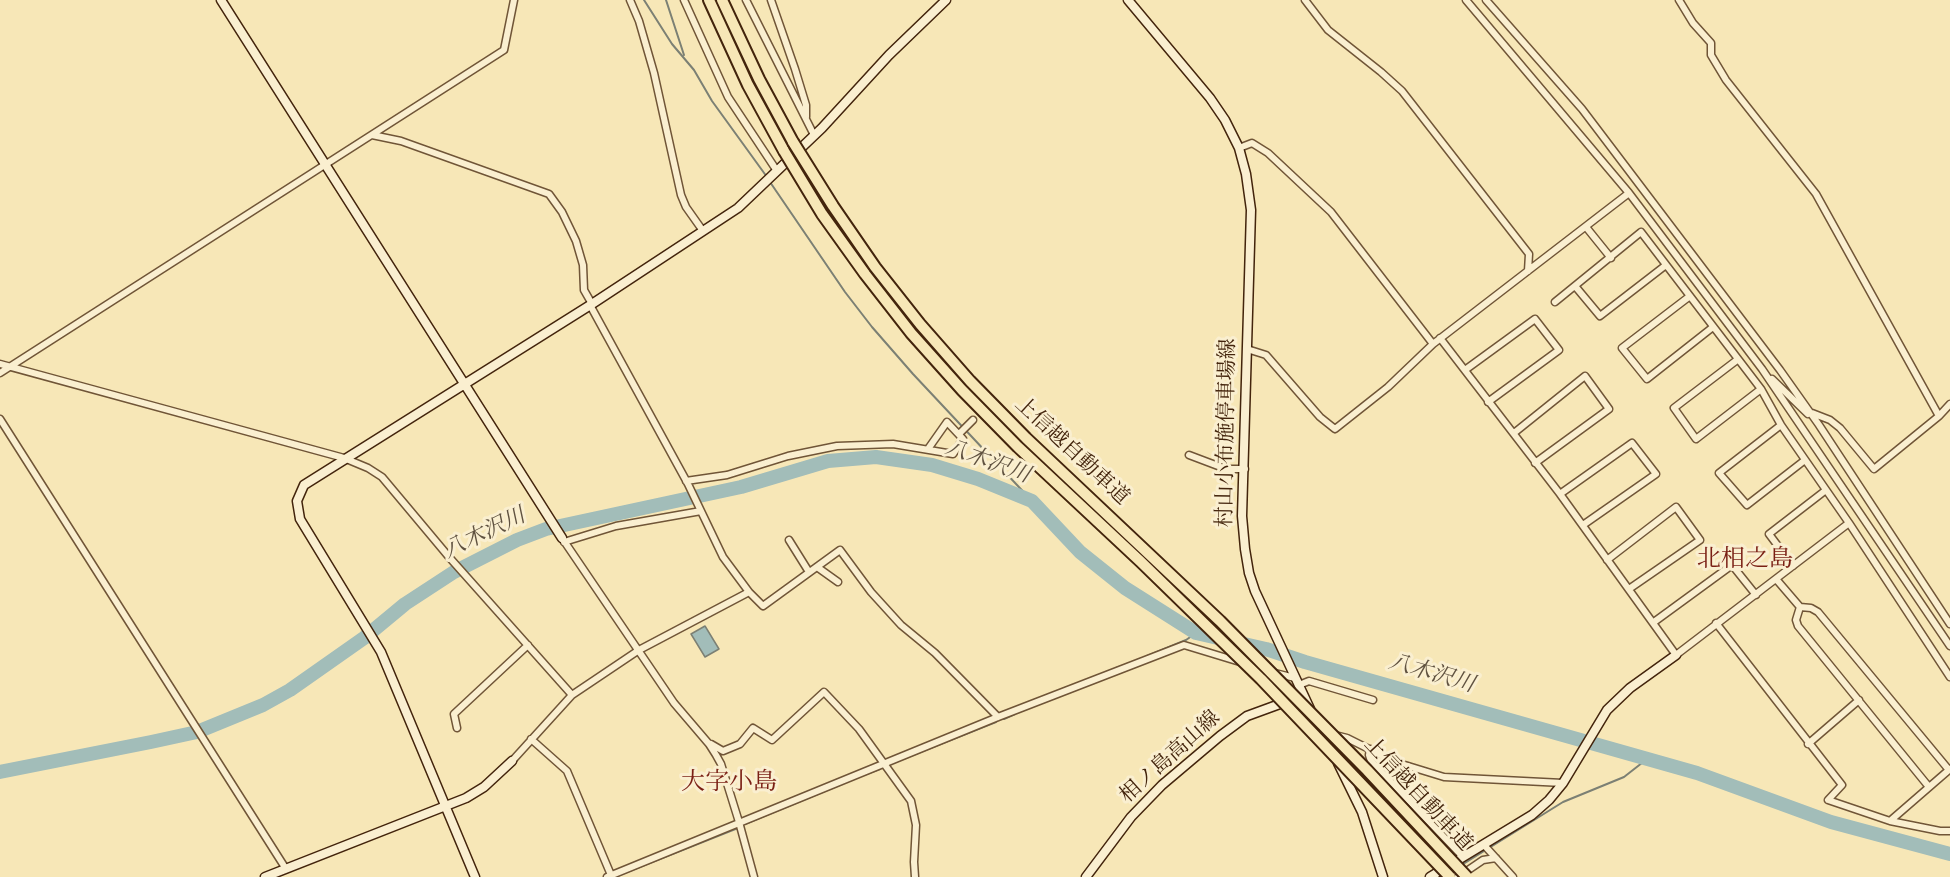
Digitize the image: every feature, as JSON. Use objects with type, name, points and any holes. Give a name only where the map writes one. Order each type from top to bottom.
[{"type":"highway","name":"上信越自動車道","points":[[709,0],[748,85],[822,214],[910,333],[1018,447],[1149,569],[1261,678],[1450,877]]},
{"type":"highway","name":"上信越自動車道","points":[[722,0],[759,79],[793,142],[875,267],[920,324],[970,381],[1026,438],[1220,621],[1467,877]]},
{"type":"street","points":[[221,0],[587,579],[674,703],[709,744],[721,764],[754,877]]},
{"type":"street","points":[[0,374],[504,50],[514,0]]},
{"type":"street","points":[[630,0],[639,21],[654,73],[674,155],[681,195],[686,207],[704,231]]},
{"type":"street","points":[[684,0],[728,97],[775,173]]},
{"type":"street","points":[[746,0],[814,135]]},
{"type":"street","points":[[771,0],[806,105],[806,121]]},
{"type":"street","name":"村山小布施停車場線","points":[[1128,0],[1210,98],[1225,120],[1239,148],[1246,174],[1251,210],[1242,516],[1249,573],[1266,618],[1362,813],[1383,877]]},
{"type":"street","points":[[1305,0],[1328,30],[1402,91],[1529,254],[1528,271]]},
{"type":"street","points":[[1466,0],[1629,193],[1762,369],[1950,646]]},
{"type":"street","points":[[1486,0],[1582,109],[1695,256],[1810,412],[1950,624]]},
{"type":"street","points":[[1679,0],[1693,23],[1711,43],[1711,55],[1726,80],[1816,194],[1939,416]]},
{"type":"street","points":[[475,877],[381,652],[300,519],[297,501],[303,485],[591,304],[738,208],[814,135],[889,55],[944,1]]},
{"type":"street","points":[[372,135],[401,141],[549,194],[562,212],[576,242],[583,265],[584,290],[591,304],[687,482],[723,557],[749,592],[763,606],[840,550],[871,592],[901,625],[935,653],[998,717]]},
{"type":"street","points":[[1239,148],[1252,143],[1268,153],[1331,212],[1433,344]]},
{"type":"street","points":[[1247,349],[1266,355],[1320,417],[1335,429],[1388,387],[1440,338],[1629,193]]},
{"type":"street","points":[[1586,227],[1611,258]]},
{"type":"street","points":[[1555,302],[1641,232],[1761,389],[1781,425],[1849,523],[1950,677]]},
{"type":"street","points":[[1575,286],[1600,316],[1666,266]]},
{"type":"street","points":[[1690,296],[1622,348],[1647,379],[1713,327]]},
{"type":"street","points":[[1465,370],[1535,319],[1559,350],[1488,402]]},
{"type":"street","points":[[1440,338],[1560,494],[1676,655]]},
{"type":"street","points":[[1737,360],[1674,408],[1696,439],[1761,389]]},
{"type":"street","points":[[0,364],[344,458],[382,477],[472,584],[572,695]]},
{"type":"street","points":[[1762,369],[1819,425]]},
{"type":"street","points":[[1514,433],[1585,376],[1609,409],[1535,463]]},
{"type":"street","points":[[1810,412],[1830,420],[1840,428],[1874,469],[1939,416],[1950,404]]},
{"type":"street","points":[[0,419],[210,746],[286,869]]},
{"type":"street","points":[[959,434],[973,420]]},
{"type":"street","points":[[687,482],[727,475],[788,456],[837,446],[893,444],[953,454],[963,439],[947,422],[928,449]]},
{"type":"street","points":[[1781,425],[1719,473],[1747,505],[1805,460]]},
{"type":"street","points":[[1560,494],[1632,443],[1656,474],[1583,525]]},
{"type":"street","points":[[1188,455],[1226,469],[1245,469]]},
{"type":"street","points":[[1793,566],[1769,534],[1826,490]]},
{"type":"street","points":[[1607,560],[1676,507],[1700,540],[1629,589]]},
{"type":"street","points":[[563,540],[616,526],[701,511]]},
{"type":"street","points":[[1430,877],[1463,857],[1486,847],[1532,815],[1563,783],[1607,710],[1630,688],[1849,523]]},
{"type":"street","points":[[789,540],[809,572]]},
{"type":"street","points":[[1654,622],[1732,565],[1756,595]]},
{"type":"street","points":[[817,567],[838,582]]},
{"type":"street","points":[[1776,579],[1800,607],[1811,608],[1818,612],[1949,770],[1890,821]]},
{"type":"street","points":[[265,877],[466,798],[484,787],[512,761],[572,695],[639,650],[749,592]]},
{"type":"street","points":[[1800,607],[1796,620],[1798,626],[1929,787]]},
{"type":"street","points":[[1716,623],[1842,785],[1828,800],[1890,821],[1950,831]]},
{"type":"street","points":[[458,729],[454,714],[528,645]]},
{"type":"street","points":[[531,740],[567,771],[609,876],[998,717],[1184,645],[1296,680],[1309,681],[1373,700]]},
{"type":"street","points":[[709,744],[723,751],[740,744],[753,728],[772,740],[824,692],[859,729],[911,801],[916,825],[915,877]]},
{"type":"street","name":"相ノ島高山線","points":[[1086,877],[1131,817],[1162,785],[1205,748],[1246,716],[1267,707],[1304,697]]},
{"type":"street","points":[[1808,744],[1858,700]]},
{"type":"street","points":[[1323,733],[1347,738],[1395,762],[1444,777],[1563,783]]},
{"type":"street","points":[[1370,749],[1371,761],[1463,857]]},
{"type":"street","points":[[1486,847],[1513,877]]},
{"type":"street","points":[[1458,877],[1483,860],[1496,858]]},
{"type":"water","points":[[705,626],[719,649],[705,657],[691,634]]},
{"type":"waterway","points":[[644,0],[672,44],[694,70],[712,101],[767,177]]},
{"type":"waterway","points":[[666,0],[684,55]]},
{"type":"waterway","points":[[770,182],[845,292],[872,327],[1032,501]]},
{"type":"waterway","name":"八木沢川","points":[[0,772],[197,732],[263,705],[290,690],[364,638],[405,604],[454,572],[517,540],[546,529],[741,487],[828,461],[876,457],[932,465],[978,479],[1032,501],[1080,552],[1125,588],[1196,633],[1266,649],[1697,773],[1831,822],[1950,854]]},
{"type":"waterway","points":[[1147,656],[1186,640],[1196,633]]},
{"type":"waterway","points":[[1116,668],[1136,661]]},
{"type":"waterway","points":[[1004,719],[1015,714]]},
{"type":"waterway","points":[[893,763],[996,722]]},
{"type":"waterway","points":[[1460,866],[1563,802],[1624,777],[1647,759]]},
{"type":"waterway","points":[[864,775],[880,769]]},
{"type":"waterway","points":[[745,824],[842,784]]},
{"type":"waterway","points":[[617,876],[738,828]]},
{"type":"district","name":"北相之島","points":[[1745,561]]},
{"type":"district","name":"大字小島","points":[[729,784]]}]
